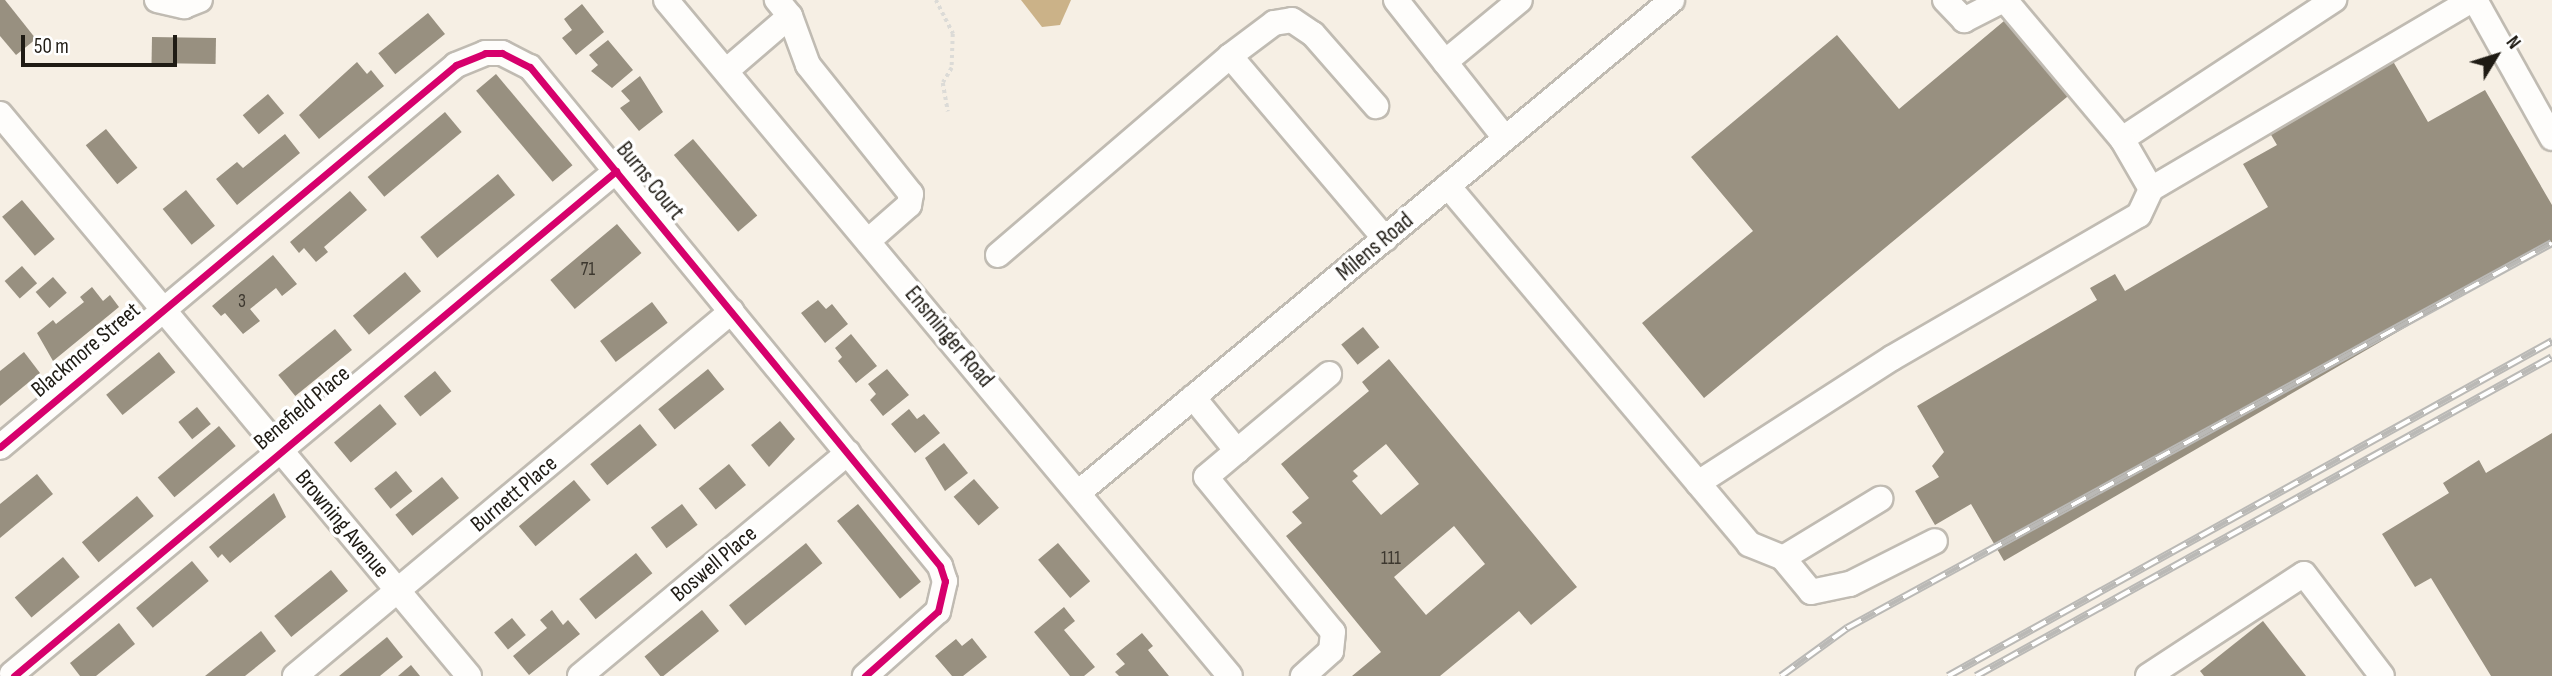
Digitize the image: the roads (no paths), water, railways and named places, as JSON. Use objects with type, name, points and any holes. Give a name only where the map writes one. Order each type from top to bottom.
[{"type":"street","points":[[157,0],[184,6],[200,0]]},
{"type":"street","name":"Ensminger Road","points":[[666,0],[1230,676]]},
{"type":"street","points":[[1396,0],[1506,138]]},
{"type":"street","points":[[1445,62],[1520,0]]},
{"type":"street","name":"Milens Road","points":[[1078,493],[1672,0]]},
{"type":"street","points":[[1945,0],[1964,20],[2004,0],[2122,139],[2151,188]]},
{"type":"street","points":[[2122,139],[2333,0]]},
{"type":"street","points":[[1698,483],[1892,358],[2139,215],[2151,188],[2474,0],[2552,138]]},
{"type":"street","points":[[726,71],[784,8],[808,65],[911,194],[909,205],[868,241]]},
{"type":"street","points":[[998,255],[1230,56],[1274,23],[1292,20],[1313,34],[1376,106]]},
{"type":"street","name":"Burns Court","points":[[164,310],[470,57],[502,53],[530,66],[940,566],[944,581],[939,611],[929,623],[865,676]]},
{"type":"street","points":[[1230,56],[1385,239]]},
{"type":"street","name":"Browning Avenue","points":[[0,114],[469,676]]},
{"type":"street","name":"Benefield Place","points":[[9,670],[281,450],[616,171]]},
{"type":"street","points":[[1448,186],[1749,544],[1783,558],[1811,592],[1850,584],[1935,541]]},
{"type":"street","name":"Blackmore Street","points":[[0,447],[164,310]]},
{"type":"street","name":"Burnett Place","points":[[295,676],[732,311]]},
{"type":"street","points":[[1303,676],[1331,651],[1333,632],[1206,477],[1329,374]]},
{"type":"street","points":[[1193,397],[1237,451]]},
{"type":"street","name":"Boswell Place","points":[[580,676],[848,453]]},
{"type":"street","points":[[1783,558],[1880,499]]},
{"type":"street","points":[[2148,676],[2304,574],[2382,676]]},
{"type":"railway","points":[[1781,676],[1847,628],[2552,243]]},
{"type":"railway","points":[[1948,676],[2552,341]]},
{"type":"railway","points":[[1976,676],[2552,357]]}]
